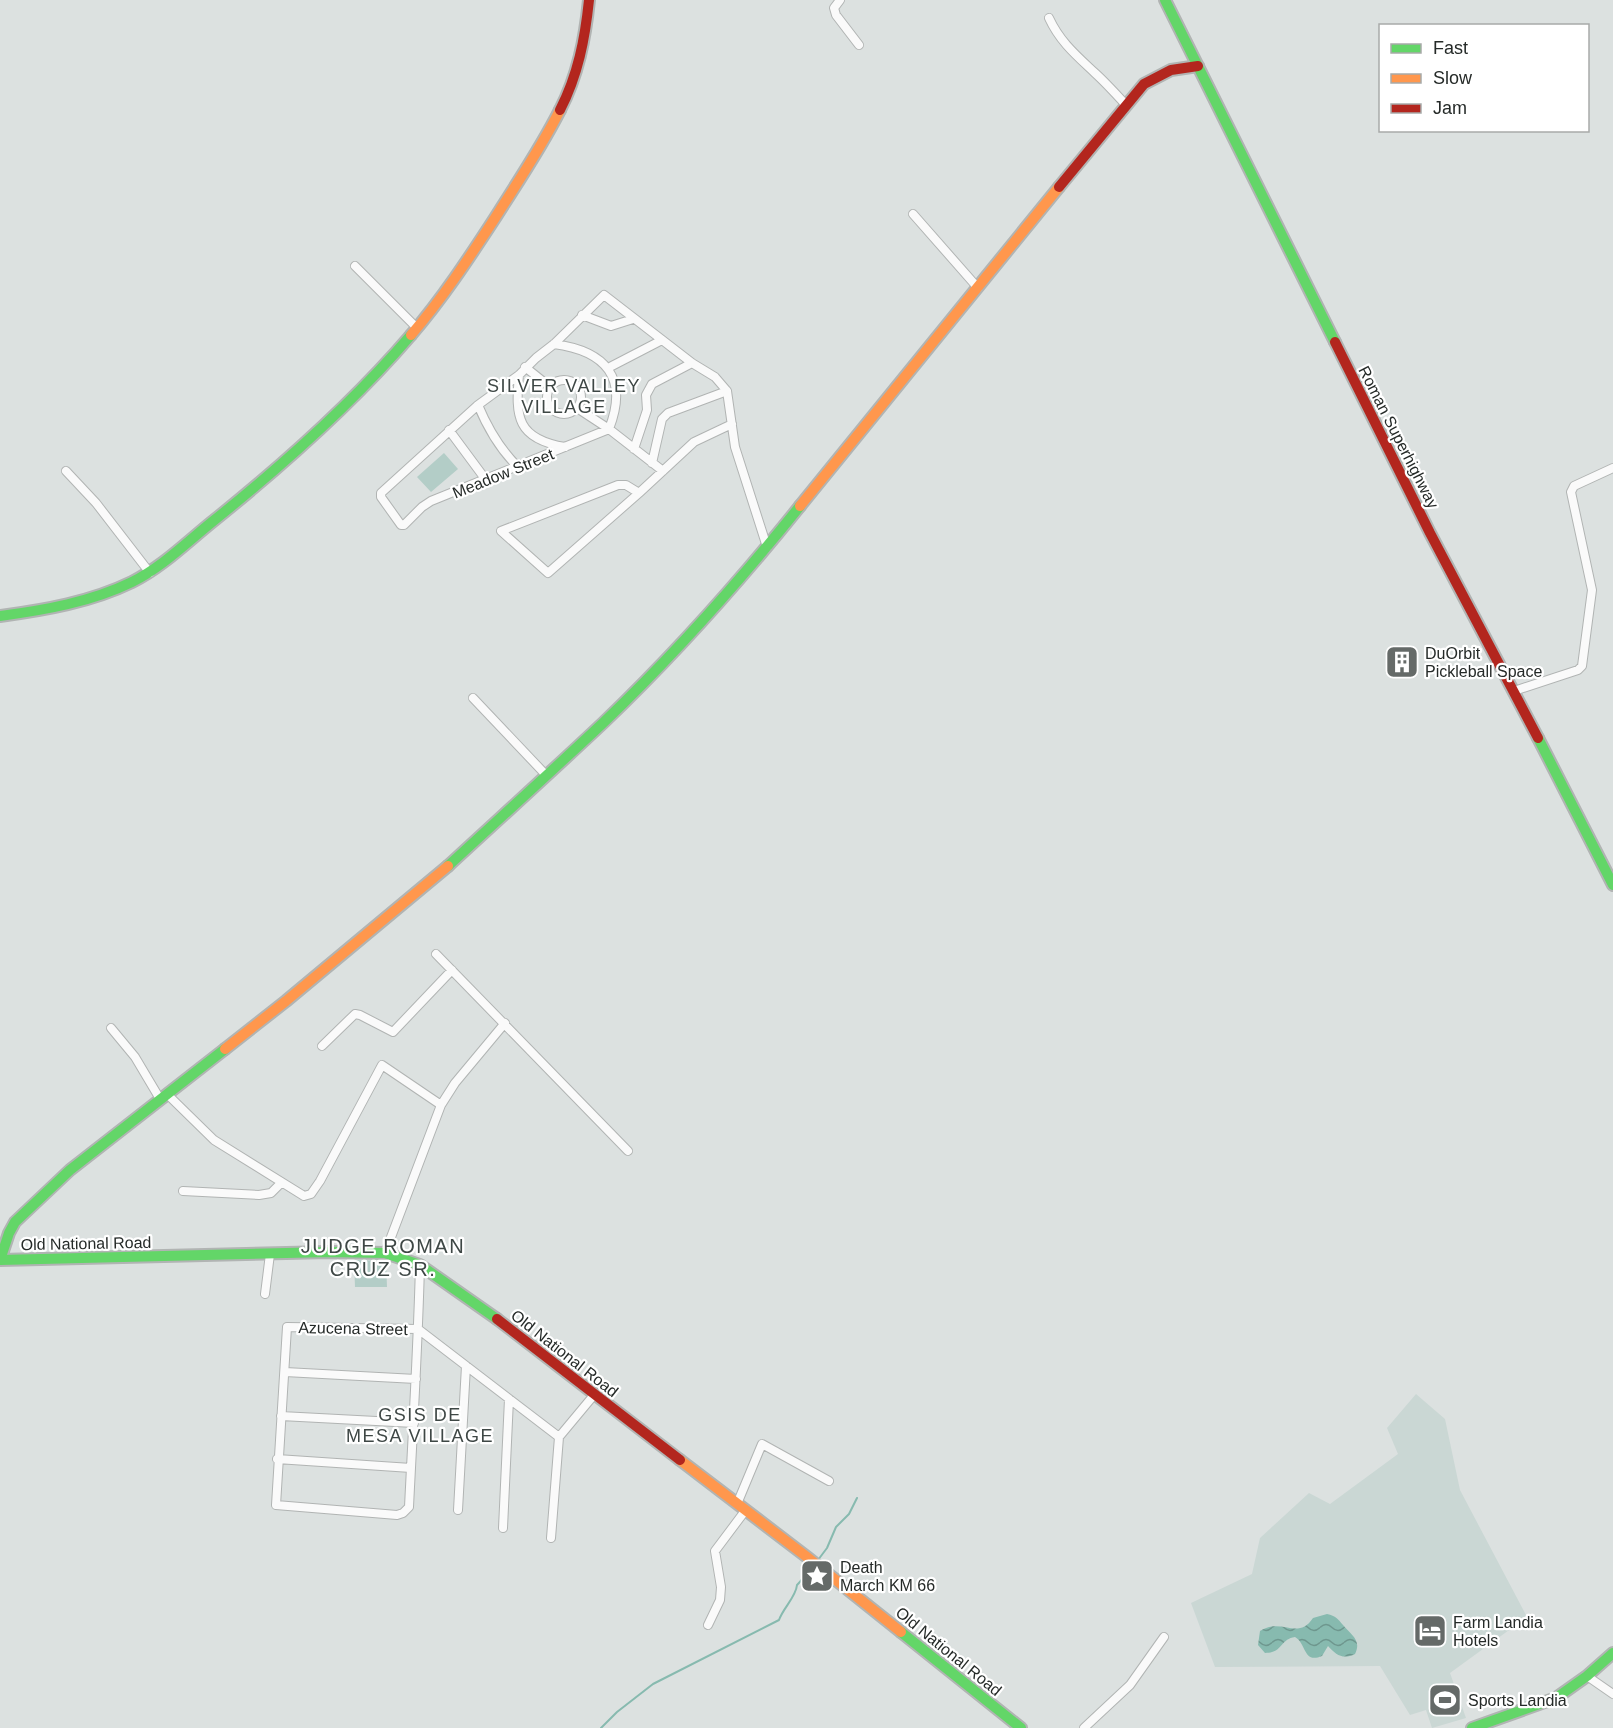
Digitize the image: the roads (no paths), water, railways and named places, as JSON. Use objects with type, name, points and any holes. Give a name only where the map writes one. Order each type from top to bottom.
[{"type":"street","points":[[0,616],[81,602],[118,589],[150,573],[280,465],[363,388],[417,328],[493,221],[552,128],[576,74],[583,50],[588,0]]},
{"type":"street","points":[[840,0],[834,8],[836,15],[859,45]]},
{"type":"street","name":"Roman Superhighway","points":[[1166,0],[1430,533],[1613,885]]},
{"type":"street","points":[[1049,18],[1059,37],[1075,56],[1126,105]]},
{"type":"street","points":[[0,1260],[15,1222],[70,1170],[286,1001],[446,868],[604,722],[674,651],[767,547],[1144,84],[1171,70],[1198,66]]},
{"type":"street","points":[[913,214],[978,288]]},
{"type":"street","points":[[355,266],[417,328]]},
{"type":"street","points":[[486,480],[449,430],[519,375],[604,295],[692,363],[715,377],[727,391],[735,447],[767,547]]},
{"type":"street","points":[[582,315],[611,326],[633,319]]},
{"type":"street","points":[[608,368],[662,340]]},
{"type":"street","points":[[554,344],[568,346],[586,353],[608,368],[615,383],[617,395],[616,411],[609,429]]},
{"type":"street","points":[[634,449],[647,410],[646,395],[652,384],[692,363]]},
{"type":"street","points":[[525,367],[550,387]]},
{"type":"street","points":[[519,375],[516,405],[518,416],[526,429],[537,439],[568,447]]},
{"type":"street","points":[[564,379],[575,383],[579,387],[581,398],[577,408],[567,414],[556,412],[548,403],[550,387],[558,380],[564,379]]},
{"type":"street","points":[[652,463],[662,419],[668,413],[727,391]]},
{"type":"street","points":[[478,405],[493,437],[517,466]]},
{"type":"street","points":[[577,408],[609,429],[663,471]]},
{"type":"street","points":[[639,493],[626,485],[618,485],[501,531],[548,573],[639,493],[694,442],[732,424]]},
{"type":"street","name":"Meadow Street","points":[[449,430],[381,493],[381,497],[403,525],[431,501],[609,429]]},
{"type":"street","points":[[1514,691],[1578,670],[1582,666],[1592,590],[1571,492],[1574,486],[1613,468]]},
{"type":"street","points":[[66,471],[96,504],[150,573]]},
{"type":"street","points":[[473,698],[546,775]]},
{"type":"street","points":[[436,954],[628,1151]]},
{"type":"street","points":[[322,1046],[355,1014],[393,1032],[452,970]]},
{"type":"street","points":[[385,1253],[441,1105],[455,1083],[505,1023]]},
{"type":"street","points":[[111,1028],[163,1097],[214,1140],[304,1196],[311,1194],[320,1181],[382,1065],[441,1105]]},
{"type":"street","points":[[183,1191],[259,1195],[271,1193],[281,1183]]},
{"type":"street","name":"Old National Road","points":[[0,1260],[385,1253],[420,1265],[477,1303],[820,1567],[1022,1728]]},
{"type":"street","points":[[265,1294],[270,1254]]},
{"type":"street","points":[[416,1379],[285,1372],[276,1505],[397,1515],[409,1507],[416,1379],[420,1265]]},
{"type":"street","name":"Azucena Street","points":[[285,1372],[287,1327],[418,1329]]},
{"type":"street","points":[[418,1329],[559,1437]]},
{"type":"street","points":[[458,1510],[466,1366]]},
{"type":"street","points":[[551,1538],[559,1437],[594,1395]]},
{"type":"street","points":[[503,1528],[509,1400]]},
{"type":"street","points":[[281,1416],[414,1423]]},
{"type":"street","points":[[708,1625],[720,1600],[721,1587],[715,1551],[741,1508],[762,1444],[829,1481]]},
{"type":"street","points":[[278,1460],[411,1468]]},
{"type":"street","points":[[1084,1728],[1130,1685],[1164,1637]]},
{"type":"street","points":[[1479,1727],[1556,1698],[1587,1677],[1613,1653]]},
{"type":"street","points":[[1587,1677],[1613,1694]]},
{"type":"water","points":[[1327,1614],[1336,1618],[1355,1638],[1357,1649],[1355,1654],[1347,1657],[1340,1656],[1328,1646],[1322,1656],[1311,1657],[1295,1637],[1290,1638],[1271,1652],[1265,1653],[1258,1645],[1260,1631],[1268,1627],[1301,1628],[1313,1618]]},
{"type":"waterway","points":[[818,1560],[827,1548],[836,1527],[849,1514],[857,1498]]},
{"type":"waterway","points":[[601,1728],[617,1712],[653,1684],[779,1620],[797,1585],[812,1566]]},
{"type":"place","name":"DuOrbit Pickleball Space","points":[[1402,662]]},
{"type":"place","name":"Death March KM 66","points":[[817,1576]]},
{"type":"place","name":"Farm Landia Hotels","points":[[1430,1631]]},
{"type":"place","name":"Sports Landia","points":[[1445,1700]]},
{"type":"district","name":"SILVER VALLEY VILLAGE","points":[[564,396]]},
{"type":"district","name":"JUDGE ROMAN CRUZ SR.","points":[[383,1258]]},
{"type":"district","name":"GSIS DE MESA VILLAGE","points":[[420,1425]]}]
